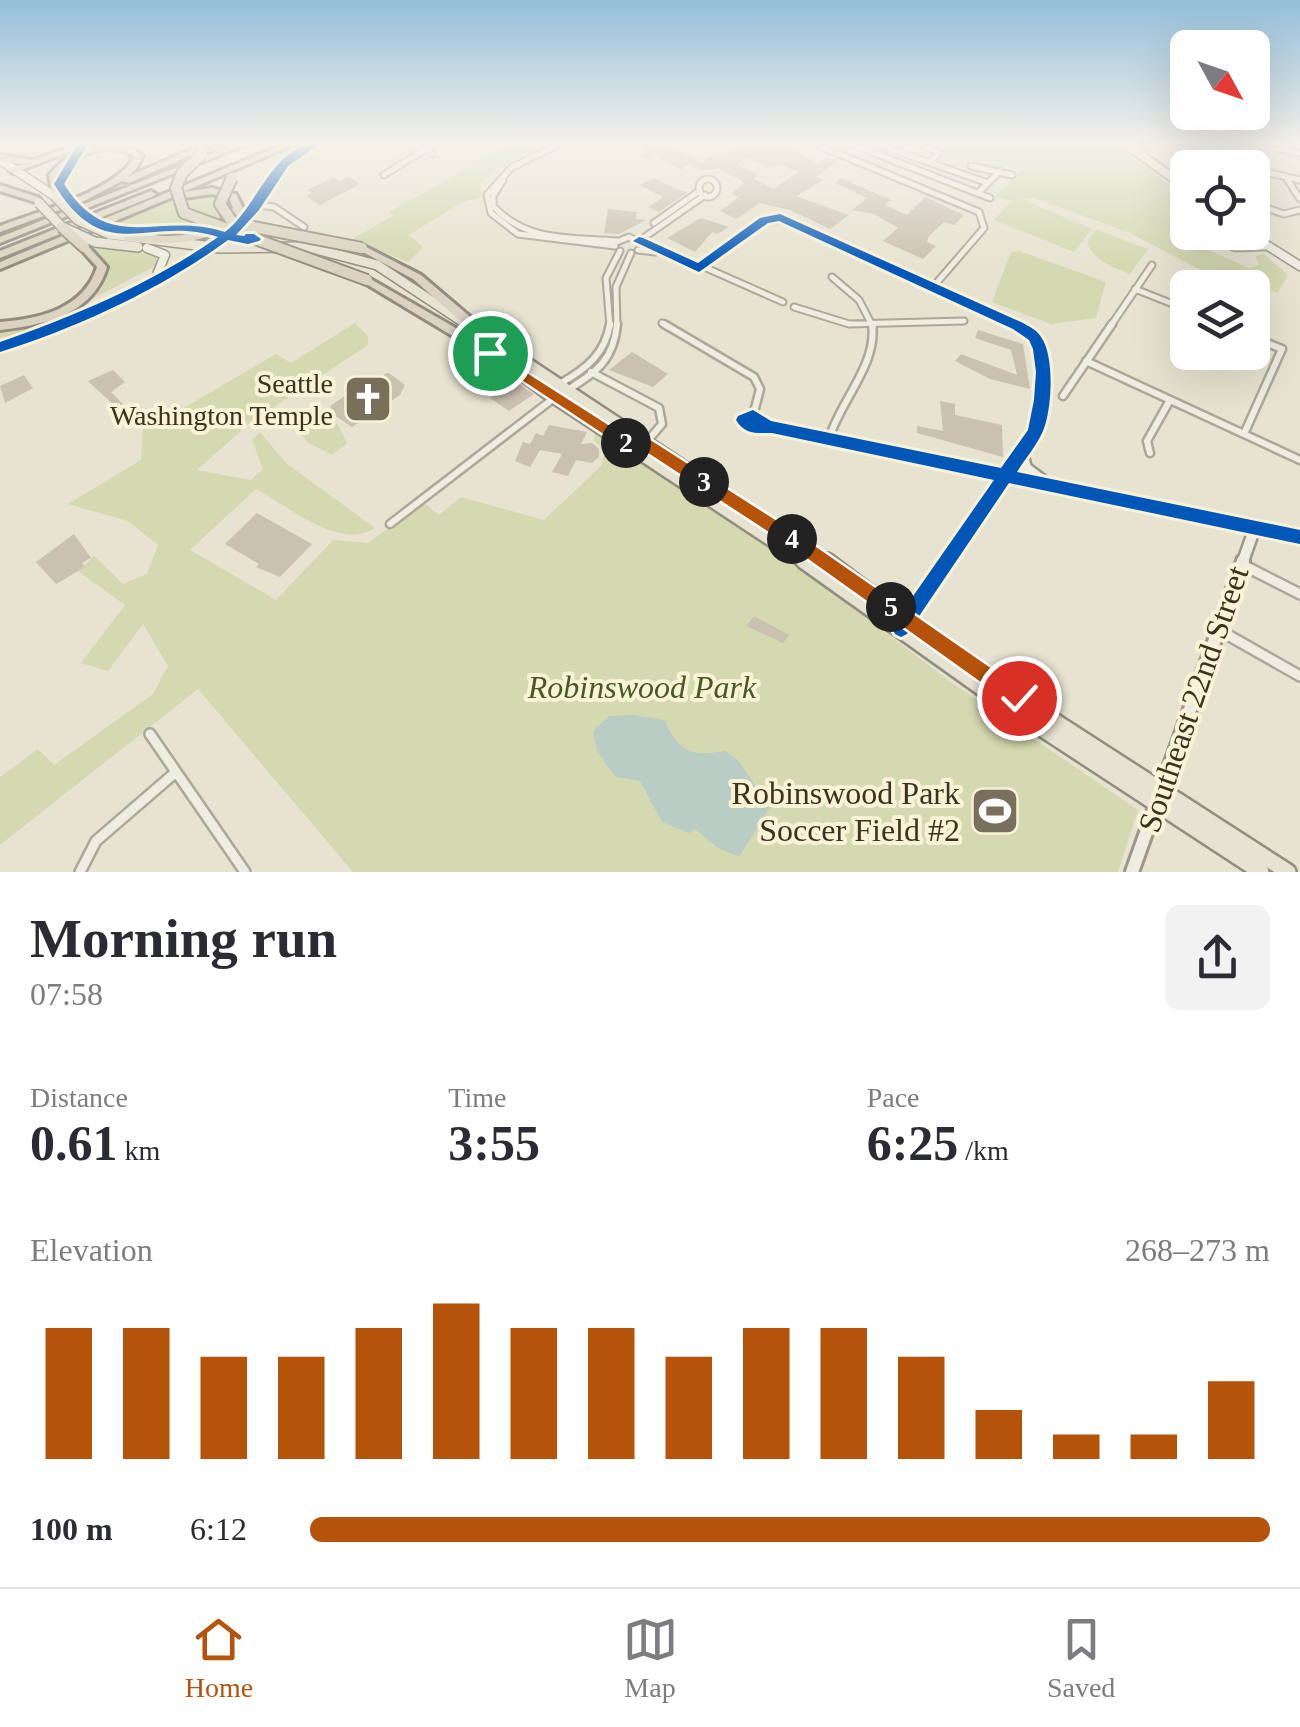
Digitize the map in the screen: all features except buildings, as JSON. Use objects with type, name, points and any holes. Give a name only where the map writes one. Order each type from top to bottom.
[{"type":"highway","points":[[54,185],[56,197]]},
{"type":"highway","points":[[73,200],[107,185]]},
{"type":"highway","points":[[0,228],[111,185]]},
{"type":"highway","points":[[0,240],[141,185]]},
{"type":"highway","points":[[115,195],[146,185]]},
{"type":"highway","points":[[0,255],[167,185]]},
{"type":"highway","points":[[176,185],[174,196],[184,212],[367,280],[490,353]]},
{"type":"highway","points":[[0,267],[195,185]]},
{"type":"highway","points":[[110,221],[200,185]]},
{"type":"highway","points":[[229,185],[220,204],[233,222],[362,248],[417,277],[479,336]]},
{"type":"highway","points":[[0,188],[37,201]]},
{"type":"highway","points":[[128,238],[197,236],[228,222],[238,208],[232,196],[218,191],[162,202]]},
{"type":"highway","points":[[0,326],[43,319],[84,296],[98,281],[102,266],[90,244],[62,227]]},
{"type":"main road","points":[[56,197],[78,220],[109,234],[205,250],[318,252],[376,266],[550,388],[559,390]]},
{"type":"main road","points":[[37,201],[62,227]]},
{"type":"main road","points":[[90,244],[318,252]]},
{"type":"main road","points":[[479,336],[490,353],[559,390],[904,624],[1006,705],[1288,872]]},
{"type":"main road","points":[[1159,797],[1262,872]]},
{"type":"street","points":[[29,185],[37,201]]},
{"type":"street","points":[[34,185],[56,197]]},
{"type":"street","points":[[0,347],[205,250],[235,230],[267,185]]},
{"type":"street","points":[[495,185],[487,196],[490,212],[502,226],[533,239],[636,245],[695,268],[704,267],[784,302]]},
{"type":"street","points":[[500,185],[493,196],[495,209],[513,226],[533,234],[636,245]]},
{"type":"street","points":[[917,185],[966,204],[982,216],[982,232],[934,288]]},
{"type":"street","points":[[957,185],[990,198]]},
{"type":"street","points":[[978,193],[986,185]]},
{"type":"street","points":[[390,524],[559,390],[589,371],[616,340],[620,320],[614,280],[636,245],[702,194]]},
{"type":"street","points":[[255,206],[274,206],[304,227]]},
{"type":"street","points":[[1270,209],[1284,214],[1300,210]]},
{"type":"street","points":[[704,267],[764,220],[784,218],[1036,339],[1042,350],[1041,419],[904,624]]},
{"type":"street","points":[[235,230],[234,244],[255,248]]},
{"type":"street","points":[[589,371],[609,335],[605,284],[618,246]]},
{"type":"street","points":[[147,248],[166,258],[154,276]]},
{"type":"street","points":[[1270,250],[1300,266]]},
{"type":"street","points":[[1063,396],[1152,265]]},
{"type":"street","points":[[829,439],[872,358],[874,326],[861,299],[832,277]]},
{"type":"street","points":[[1136,289],[1170,303]]},
{"type":"street","points":[[794,307],[832,322],[874,326],[964,321]]},
{"type":"street","points":[[662,323],[754,376],[760,390],[752,416],[744,420],[746,426],[829,439],[1300,536]]},
{"type":"street","points":[[1244,434],[1282,349],[1270,344]]},
{"type":"street","points":[[1086,361],[1300,460]]},
{"type":"street","points":[[589,371],[659,408],[662,424],[642,447]]},
{"type":"street","points":[[1150,453],[1148,441],[1170,400]]},
{"type":"street","points":[[1022,452],[1026,468],[1052,485]]},
{"type":"street","name":"Southeast 22nd Street","points":[[1132,872],[1253,533],[1250,526]]},
{"type":"street","points":[[1240,563],[1300,594]]},
{"type":"street","points":[[1218,630],[1300,676]]},
{"type":"street","points":[[150,734],[245,872]]},
{"type":"street","points":[[81,868],[96,841],[176,772]]},
{"type":"green space","points":[[438,185],[481,185],[481,197],[461,203],[409,235],[423,247],[408,262],[352,239],[393,216],[389,212]]},
{"type":"green space","points":[[1007,185],[1169,185],[1170,250],[1208,250],[1249,268],[1259,265],[1255,256],[1264,254],[1288,275],[1278,292],[1270,291],[1270,270],[1201,270],[1130,233],[1034,198],[1021,199],[1092,229],[1074,252],[994,220],[1012,201],[995,197]]},
{"type":"green space","points":[[215,194],[230,199],[233,209],[208,231],[175,237],[107,226],[166,202]]},
{"type":"green space","points":[[1096,229],[1148,249],[1130,274],[1094,254],[1087,242]]},
{"type":"green space","points":[[89,245],[155,255],[159,264],[46,323],[0,340],[0,329],[19,327],[95,291],[106,266]]},
{"type":"green space","points":[[1019,251],[1106,282],[1096,318],[1051,324],[992,302],[1011,252]]},
{"type":"green space","name":"Robinswood Park","points":[[355,323],[368,336],[368,345],[251,422],[197,470],[251,480],[263,469],[252,440],[260,432],[286,463],[375,528],[361,534],[330,530],[256,489],[190,550],[276,600],[333,540],[368,543],[424,503],[439,515],[461,497],[544,520],[601,466],[605,450],[594,441],[595,432],[818,581],[952,683],[1138,810],[1118,872],[353,872],[198,689],[0,845],[0,777],[38,749],[54,765],[153,694],[168,666],[143,624],[108,671],[81,663],[125,605],[79,572],[94,556],[123,584],[147,574],[158,545],[128,521],[68,504],[141,460],[143,426],[160,422],[276,354],[291,363]]},
{"type":"green space","points":[[307,410],[335,419],[347,443],[332,455],[307,442],[291,420]]},
{"type":"shaded area","points":[[609,716],[665,720],[675,739],[688,750],[725,751],[738,760],[770,807],[739,857],[718,848],[695,829],[689,833],[662,822],[640,781],[616,777],[608,767],[597,749],[594,730]]},
{"type":"cycle path","points":[[59,185],[72,205],[104,227],[201,229],[242,240],[255,239],[250,236]]},
{"type":"cycle path","points":[[0,347],[55,326],[185,263],[234,231],[255,208],[269,185]]},
{"type":"cycle path","points":[[639,241],[699,268],[764,220],[780,217],[1018,326],[1035,339],[1043,372],[1035,432],[901,628]]},
{"type":"cycle path","points":[[768,427],[753,416],[743,420],[749,427],[772,427],[1300,537]]},
{"type":"place","name":"Seattle Washington Temple","points":[[368,399]]},
{"type":"place","name":"Robinswood Park Soccer Field #2","points":[[995,811]]},
{"type":"route","points":[[490,353],[601,428],[638,450],[645,444],[828,562],[955,657],[1019,698]]}]
